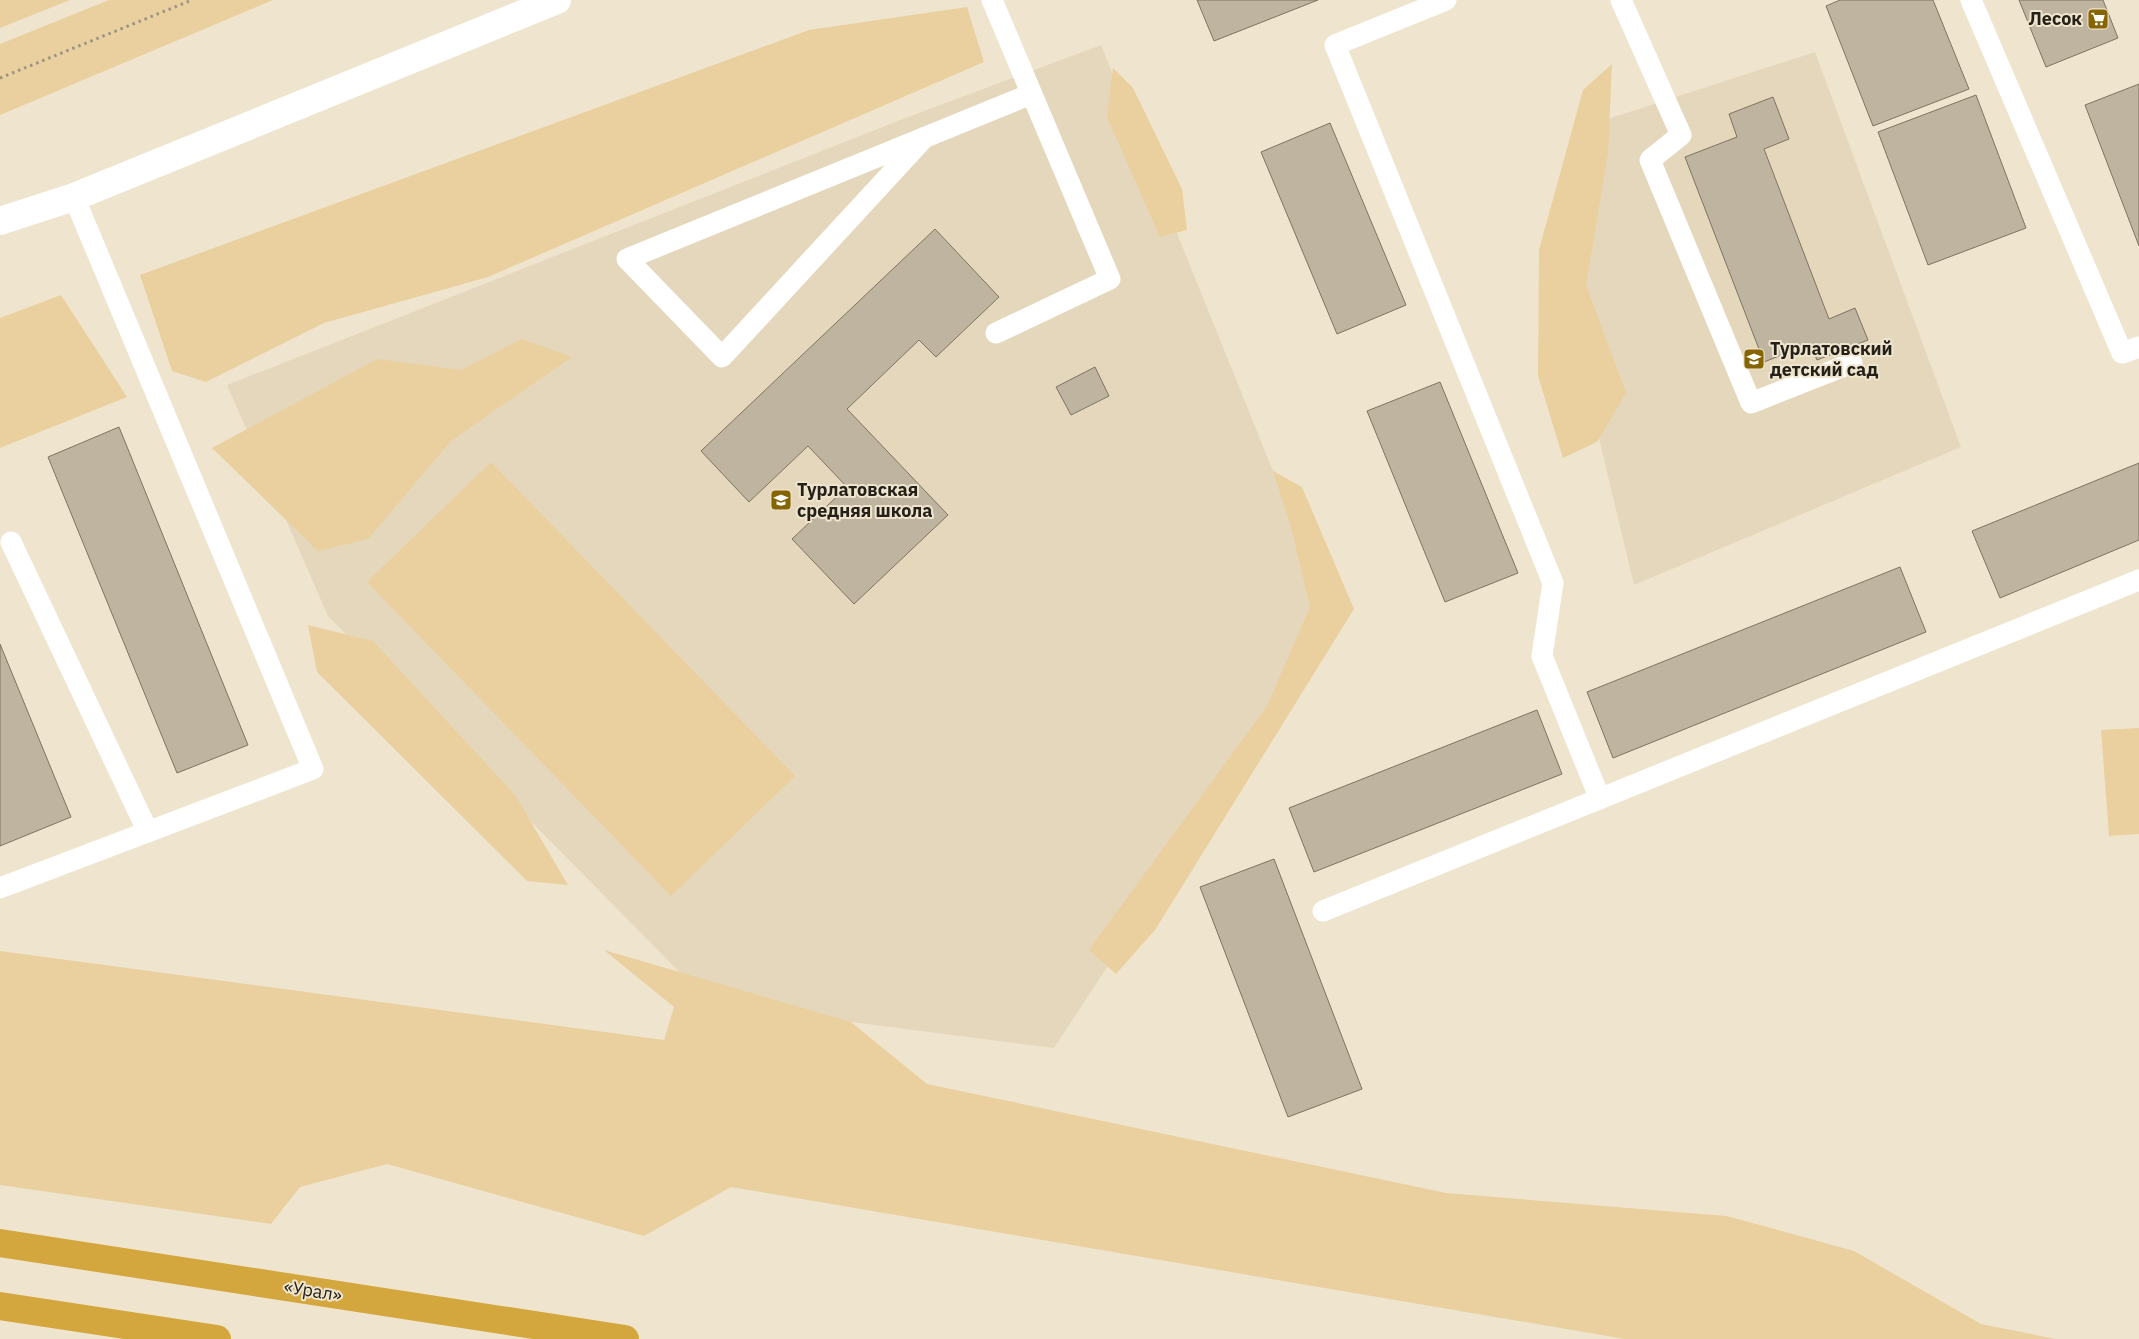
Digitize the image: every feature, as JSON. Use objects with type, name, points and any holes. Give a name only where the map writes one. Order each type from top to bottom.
[{"type":"highway","name":"«Урал»","points":[[0,1243],[625,1339]]},
{"type":"highway","points":[[0,1306],[217,1339]]},
{"type":"street","points":[[0,221],[74,197],[557,0]]},
{"type":"lane","points":[[992,0],[1110,279],[996,332]]},
{"type":"lane","points":[[1446,0],[1335,45],[1553,583],[1542,656],[1600,799]]},
{"type":"lane","points":[[1622,0],[1681,135],[1650,160],[1751,403],[1852,363]]},
{"type":"lane","points":[[1971,0],[2122,353],[2139,347]]},
{"type":"lane","points":[[926,137],[722,357],[627,259],[1031,94]]},
{"type":"lane","points":[[0,888],[313,768],[74,197]]},
{"type":"lane","points":[[11,542],[148,832]]},
{"type":"lane","points":[[1323,911],[2139,580]]},
{"type":"path","points":[[0,78],[192,0]]},
{"type":"shaded area","points":[[0,0],[70,0],[0,28]]},
{"type":"shaded area","points":[[109,0],[273,0],[0,115],[0,44]]},
{"type":"shaded area","points":[[967,7],[984,62],[488,277],[324,323],[206,382],[172,371],[140,275],[809,30]]},
{"type":"shaded area","name":"Турлатовская средняя школа","points":[[1101,45],[1334,622],[1054,1048],[711,1004],[328,616],[227,385],[903,119]]},
{"type":"shaded area","name":"Турлатовский детский сад","points":[[1815,52],[1961,447],[1634,585],[1559,271],[1583,127]]},
{"type":"shaded area","points":[[1612,64],[1608,153],[1586,285],[1626,393],[1597,442],[1563,458],[1538,376],[1539,250],[1583,90]]},
{"type":"shaded area","points":[[1113,68],[1133,88],[1182,189],[1187,230],[1160,237],[1107,117]]},
{"type":"shaded area","points":[[61,295],[127,397],[0,448],[0,318]]},
{"type":"shaded area","points":[[522,339],[572,357],[451,441],[368,539],[318,551],[212,448],[377,359],[461,370]]},
{"type":"shaded area","points":[[491,462],[795,776],[671,896],[367,582]]},
{"type":"shaded area","points":[[1273,471],[1302,487],[1354,609],[1155,930],[1116,974],[1089,950],[1267,706],[1310,607],[1291,527]]},
{"type":"shaded area","points":[[308,625],[373,641],[515,795],[568,885],[527,881],[317,672]]},
{"type":"shaded area","points":[[2139,728],[2139,834],[2109,836],[2101,730]]},
{"type":"shaded area","points":[[604,950],[851,1022],[927,1084],[1446,1193],[1727,1216],[1854,1251],[1981,1324],[2056,1339],[1625,1339],[731,1187],[644,1236],[387,1164],[300,1187],[271,1224],[0,1185],[0,951],[664,1040],[674,1007]]},
{"type":"building","points":[[1197,0],[1318,0],[1214,41]]},
{"type":"building","points":[[1840,0],[1933,0],[1969,89],[1873,126],[1826,6]]},
{"type":"building","points":[[2019,0],[2103,0],[2118,38],[2046,67]]},
{"type":"building","points":[[2139,84],[2139,246],[2085,105]]},
{"type":"building","points":[[1976,95],[2026,228],[1928,265],[1878,132]]},
{"type":"building","points":[[1773,97],[1789,139],[1764,149],[1829,319],[1855,308],[1868,340],[1817,360],[1810,344],[1764,362],[1685,157],[1737,137],[1729,114]]},
{"type":"building","points":[[1330,123],[1406,305],[1337,334],[1261,152]]},
{"type":"building","points":[[935,229],[999,297],[936,357],[919,340],[847,409],[948,515],[854,604],[792,539],[847,487],[808,446],[749,502],[701,451]]},
{"type":"building","points":[[1095,367],[1109,396],[1071,415],[1056,387]]},
{"type":"building","points":[[1440,382],[1518,573],[1445,602],[1367,411]]},
{"type":"building","points":[[119,427],[248,745],[177,773],[48,457]]},
{"type":"building","points":[[2139,463],[2139,540],[2000,598],[1972,531]]},
{"type":"building","points":[[1900,567],[1926,632],[1613,758],[1587,692]]},
{"type":"building","points":[[0,644],[71,817],[0,846]]},
{"type":"building","points":[[1537,710],[1562,774],[1314,872],[1289,808]]},
{"type":"building","points":[[1274,859],[1362,1089],[1288,1117],[1200,887]]},
{"type":"place","name":"Лесок","points":[[2098,19]]},
{"type":"place","name":"Турлатовский детский сад","points":[[1754,359]]},
{"type":"place","name":"Турлатовская средняя школа","points":[[781,500]]}]
